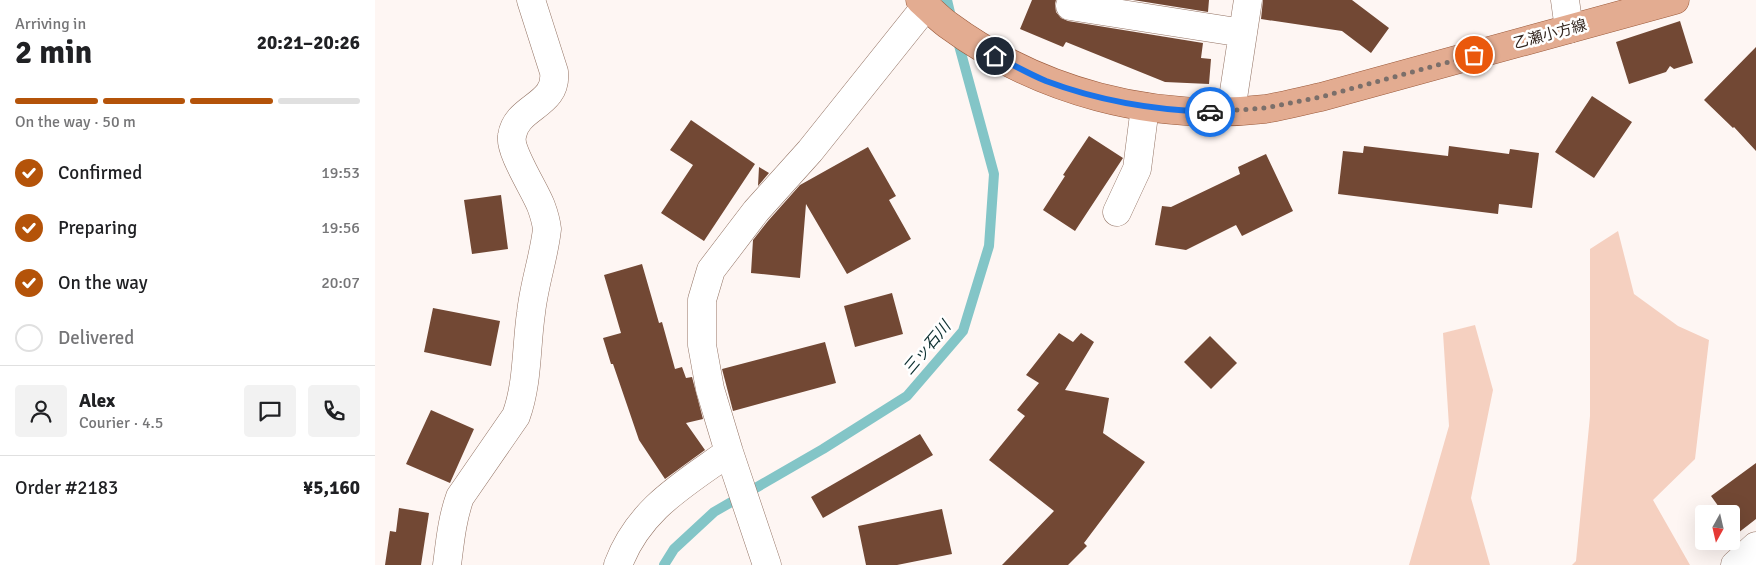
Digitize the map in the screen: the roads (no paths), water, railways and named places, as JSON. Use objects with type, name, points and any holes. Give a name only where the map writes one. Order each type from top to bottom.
[{"type":"main road","name":"乙瀬小方線","points":[[923,3],[948,25],[995,56],[1045,80],[1098,98],[1145,107],[1209,112],[1265,108],[1321,97],[1675,0]]},
{"type":"street","points":[[447,565],[451,528],[460,497],[516,416],[524,384],[531,312],[547,229],[541,205],[514,149],[511,138],[514,128],[520,119],[547,97],[553,90],[555,81],[554,72],[531,0]]},
{"type":"street","points":[[1231,111],[1248,0]]},
{"type":"street","points":[[1565,0],[1569,29]]},
{"type":"street","points":[[767,565],[730,457],[710,389],[702,345],[702,300],[711,270],[757,211],[810,151],[923,3]]},
{"type":"street","points":[[1070,6],[1138,8],[1243,33]]},
{"type":"street","points":[[1117,212],[1137,169],[1145,107]]},
{"type":"street","points":[[618,565],[631,536],[646,516],[664,500],[730,457]]},
{"type":"street","points":[[1735,565],[1756,546]]},
{"type":"waterway","name":"三ッ石川","points":[[947,0],[952,21]]},
{"type":"waterway","name":"三ッ石川","points":[[664,565],[674,549],[714,512],[823,449],[907,396],[963,331],[989,246],[994,174],[957,38]]}]
